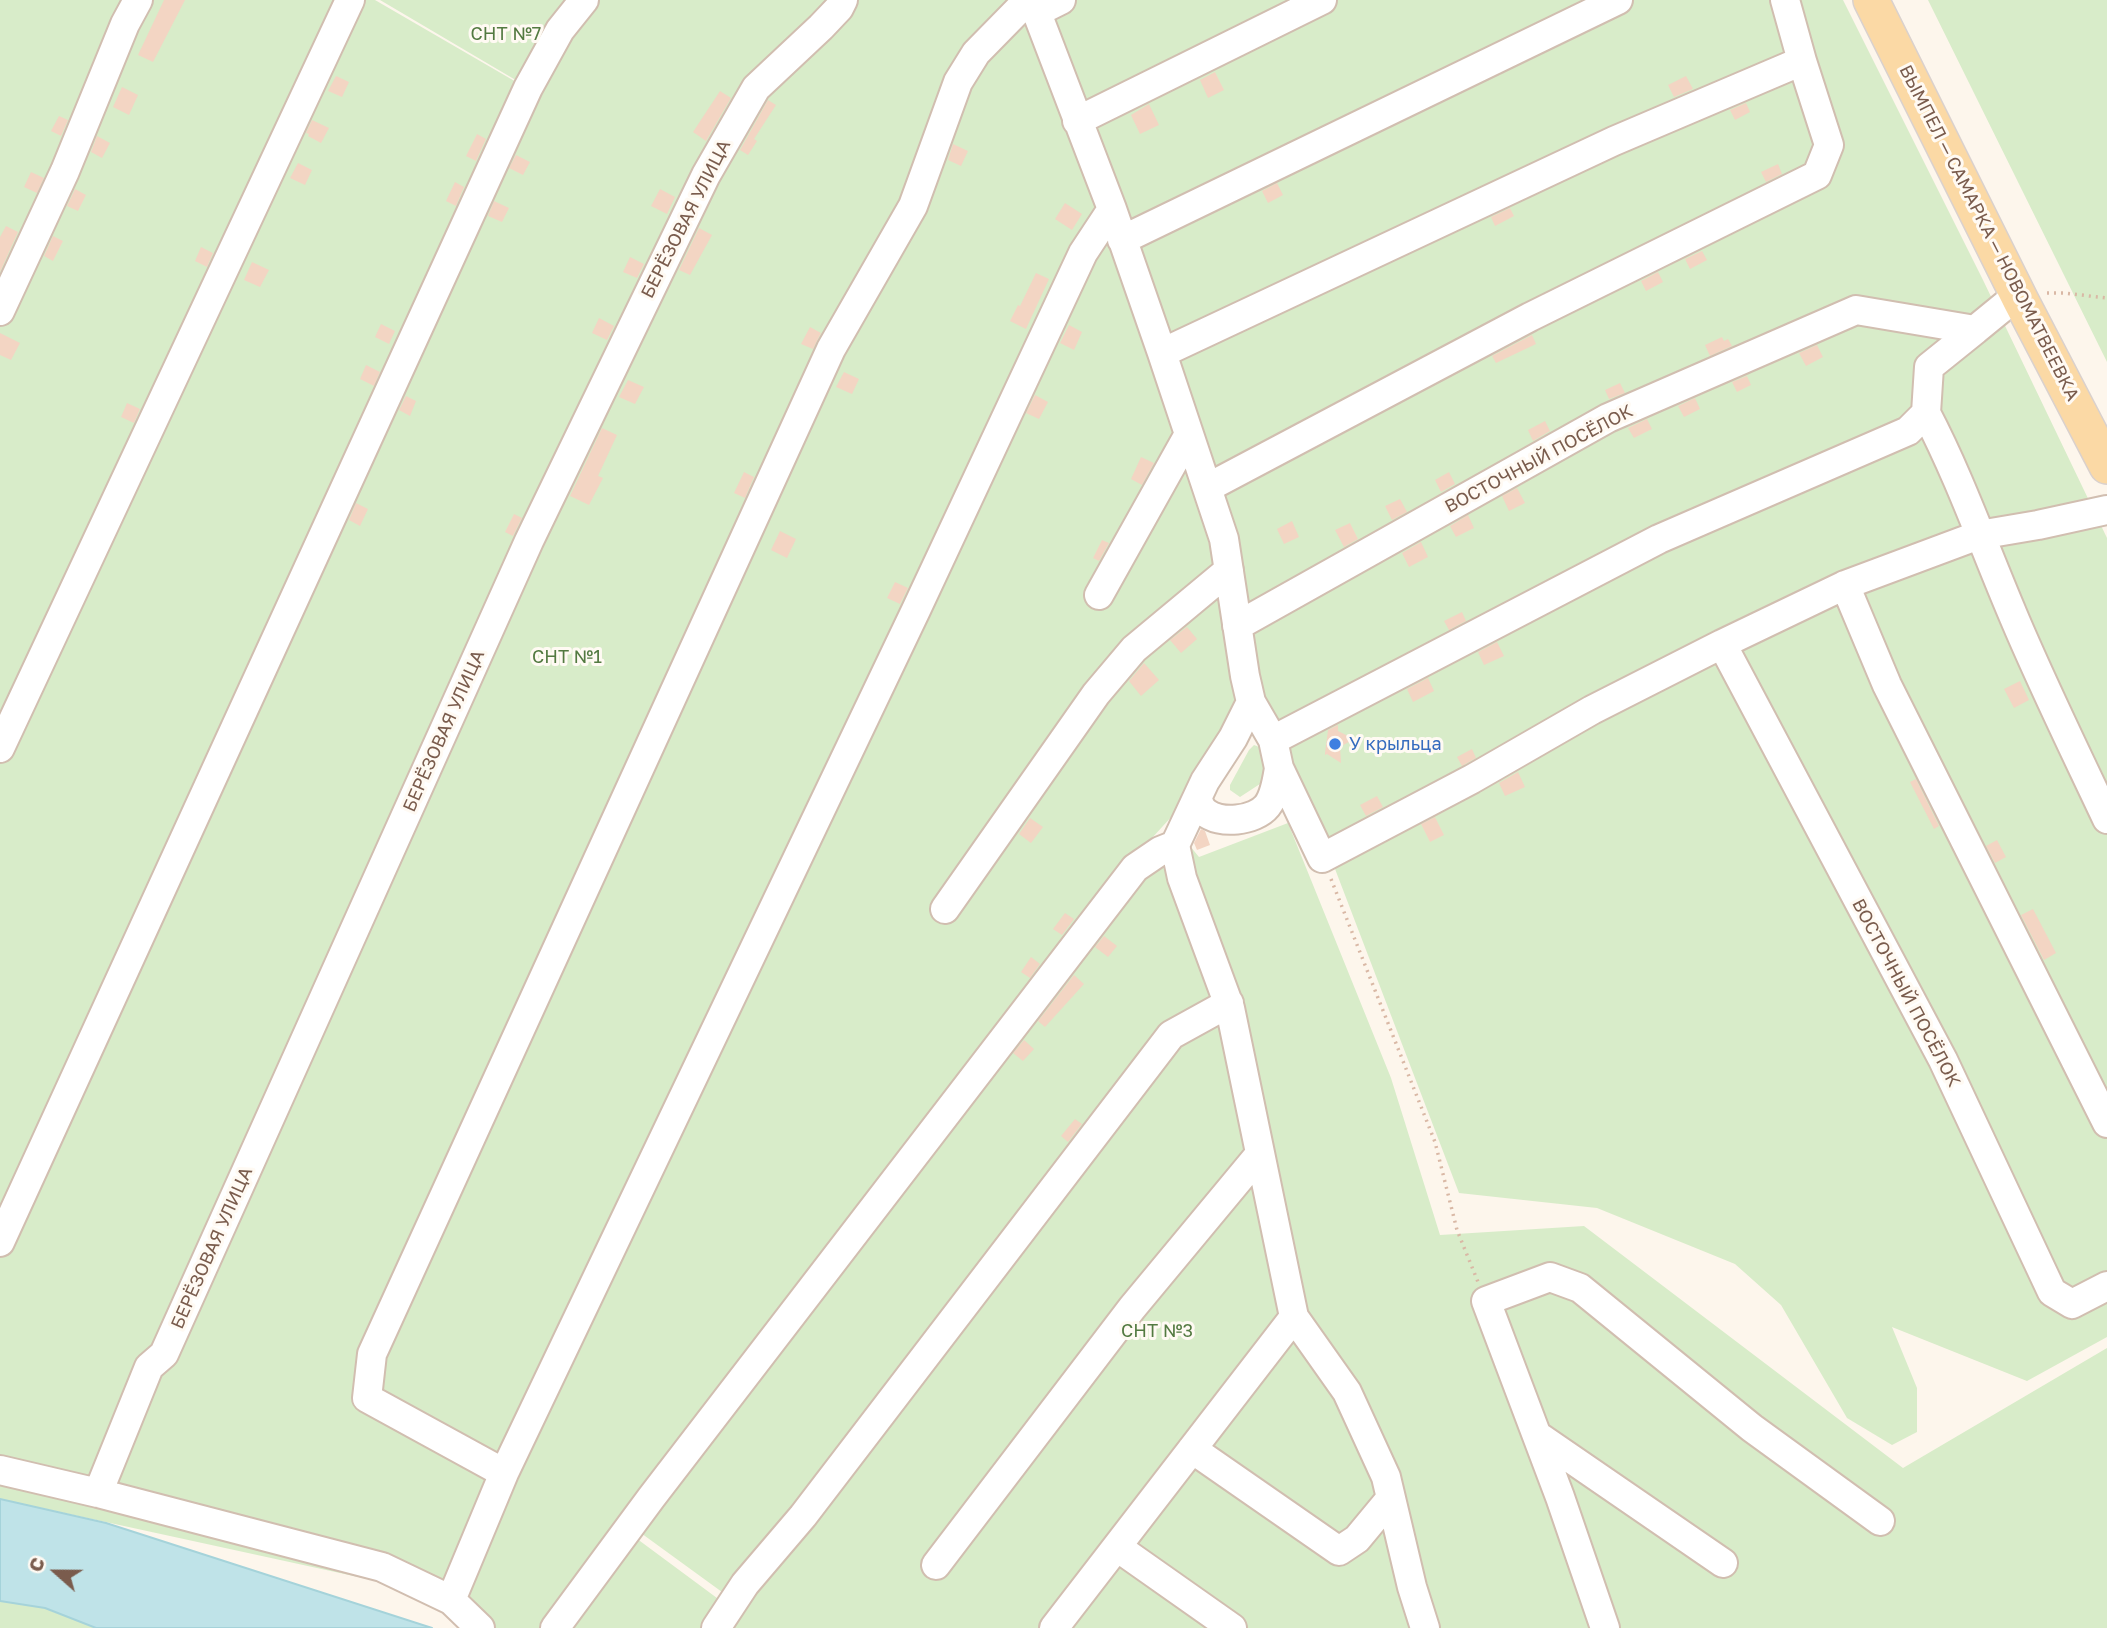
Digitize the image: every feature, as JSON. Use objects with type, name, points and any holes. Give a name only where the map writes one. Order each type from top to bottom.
[{"type":"main road","name":"ВЫМПЕЛ — САМАРКА — НОВОМАТВЕЕВКА","points":[[1871,0],[2107,466]]},
{"type":"street","points":[[0,311],[65,171],[125,24],[138,0]]},
{"type":"street","points":[[0,748],[350,0]]},
{"type":"street","points":[[0,1242],[528,88],[560,30],[584,0]]},
{"type":"street","name":"БЕРЁЗОВАЯ УЛИЦА","points":[[98,1493],[149,1367],[164,1354],[529,541],[706,175],[756,88],[821,27],[843,0]]},
{"type":"street","points":[[1077,121],[1322,0]]},
{"type":"street","points":[[1122,240],[1618,0]]},
{"type":"street","points":[[1207,488],[1530,317],[1816,175],[1829,145],[1785,0]]},
{"type":"street","points":[[504,1473],[367,1398],[372,1354],[831,349],[913,206],[958,82],[976,53],[1039,3],[1077,121],[1112,209],[1224,539],[1251,702],[1273,740],[1279,768],[1322,858],[1472,779],[1592,709],[1845,585],[1979,535],[2107,510]]},
{"type":"street","points":[[1162,353],[1614,141],[1802,61]]},
{"type":"street","points":[[451,1601],[504,1473],[916,610],[1083,253],[1112,209]]},
{"type":"street","points":[[2019,294],[1929,367],[1926,413],[1950,459],[2028,650],[2107,819]]},
{"type":"street","name":"ВОСТОЧНЫЙ ПОСЁЛОК","points":[[1237,626],[1608,418],[1856,310],[1975,330]]},
{"type":"street","points":[[1273,740],[1659,539],[1908,430],[1926,413]]},
{"type":"street","points":[[1099,595],[1189,434]]},
{"type":"street","points":[[945,909],[1096,694],[1134,649],[1228,570]]},
{"type":"street","points":[[1845,585],[1887,685],[2107,1124]]},
{"type":"street","name":"ВОСТОЧНЫЙ ПОСЁЛОК","points":[[1722,644],[1942,1060],[2052,1292],[2072,1304],[2107,1286]]},
{"type":"street","points":[[1251,702],[1197,798],[1175,845],[1182,878],[1229,1003],[1294,1317],[1347,1392],[1386,1477],[1412,1587],[1425,1628]]},
{"type":"street","points":[[1197,798],[1203,811],[1214,818],[1227,820],[1255,815],[1268,806],[1279,768]]},
{"type":"street","points":[[555,1628],[659,1487],[1135,868],[1160,851],[1175,845]]},
{"type":"street","points":[[716,1628],[745,1584],[803,1516],[1171,1035],[1229,1003]]},
{"type":"street","points":[[936,1565],[1132,1308],[1259,1155]]},
{"type":"street","points":[[1605,1628],[1538,1436],[1486,1301],[1550,1277],[1580,1288],[1752,1428],[1880,1521]]},
{"type":"street","points":[[1054,1628],[1294,1317]]},
{"type":"street","points":[[1538,1436],[1723,1563]]},
{"type":"street","points":[[1192,1449],[1339,1550],[1357,1539],[1391,1498]]},
{"type":"street","points":[[0,1470],[382,1567],[451,1601],[481,1628]]},
{"type":"street","points":[[1117,1547],[1232,1628]]},
{"type":"path","points":[[2019,294],[2064,293],[2107,298]]},
{"type":"path","points":[[1322,858],[1435,1142],[1457,1230],[1486,1301]]},
{"type":"green space","name":"СНТ №1","points":[[0,0],[375,0],[530,90],[590,0],[1843,0],[1983,280],[2107,538],[2107,1337],[2027,1381],[1892,1327],[1917,1388],[1917,1432],[1892,1445],[1847,1418],[1781,1305],[1735,1264],[1597,1208],[1459,1193],[1327,848],[1269,710],[1099,896],[617,1524],[721,1601],[702,1628],[465,1628],[418,1590],[0,1499]]},
{"type":"green space","name":"СНТ №7","points":[[380,0],[569,0],[519,82]]},
{"type":"green space","points":[[1928,0],[2107,0],[2107,362]]},
{"type":"green space","points":[[1254,745],[1262,748],[1268,763],[1263,782],[1240,797],[1230,790],[1230,785]]},
{"type":"green space","name":"СНТ №3","points":[[1171,823],[1199,857],[1288,823],[1391,1078],[1440,1235],[1584,1226],[1903,1468],[2107,1348],[2107,1628],[716,1628],[733,1600],[634,1528]]},
{"type":"green space","points":[[0,1601],[45,1608],[96,1628],[0,1628]]},
{"type":"water","points":[[0,1499],[106,1523],[432,1628],[96,1628],[45,1608],[0,1601]]},
{"type":"building","points":[[164,0],[185,0],[153,62],[138,55]]},
{"type":"building","points":[[1215,72],[1224,90],[1208,98],[1200,80]]},
{"type":"building","points":[[336,76],[349,82],[342,97],[328,91]]},
{"type":"building","points":[[1686,76],[1693,89],[1674,97],[1668,85]]},
{"type":"building","points":[[122,87],[138,95],[129,115],[113,107]]},
{"type":"building","points":[[720,91],[731,98],[706,141],[693,132]]},
{"type":"building","points":[[768,100],[776,105],[754,139],[757,141],[748,155],[740,150]]},
{"type":"building","points":[[1746,103],[1750,112],[1735,120],[1730,110]]},
{"type":"building","points":[[1149,104],[1159,125],[1140,134],[1131,115]]},
{"type":"building","points":[[59,116],[68,120],[61,136],[51,131]]},
{"type":"building","points":[[312,120],[329,128],[321,143],[306,133]]},
{"type":"building","points":[[477,134],[486,139],[476,161],[466,156]]},
{"type":"building","points":[[97,136],[110,143],[102,158],[91,152]]},
{"type":"building","points":[[953,144],[968,151],[961,166],[948,160]]},
{"type":"building","points":[[516,155],[530,162],[523,175],[509,168]]},
{"type":"building","points":[[298,163],[312,170],[305,185],[290,178]]},
{"type":"building","points":[[1778,164],[1782,174],[1766,182],[1761,172]]},
{"type":"building","points":[[31,172],[44,178],[37,193],[24,187]]},
{"type":"building","points":[[455,182],[464,187],[456,206],[446,201]]},
{"type":"building","points":[[1277,183],[1283,195],[1268,203],[1262,191]]},
{"type":"building","points":[[75,189],[86,195],[78,211],[67,206]]},
{"type":"building","points":[[660,189],[675,197],[667,214],[651,206]]},
{"type":"building","points":[[494,201],[509,208],[502,222],[488,216]]},
{"type":"building","points":[[1065,203],[1082,214],[1072,230],[1055,219]]},
{"type":"building","points":[[1510,208],[1514,216],[1495,226],[1491,217]]},
{"type":"building","points":[[6,226],[18,232],[0,272],[0,237]]},
{"type":"building","points":[[699,228],[712,235],[690,275],[679,270]]},
{"type":"building","points":[[53,236],[63,241],[53,261],[44,256]]},
{"type":"building","points":[[201,247],[213,253],[207,267],[195,261]]},
{"type":"building","points":[[1702,251],[1707,260],[1690,269],[1685,259]]},
{"type":"building","points":[[630,257],[644,264],[637,278],[623,272]]},
{"type":"building","points":[[252,262],[269,270],[260,287],[244,280]]},
{"type":"building","points":[[1658,272],[1663,282],[1646,291],[1641,281]]},
{"type":"building","points":[[1036,273],[1049,279],[1026,329],[1010,321]]},
{"type":"building","points":[[599,318],[614,326],[607,340],[592,333]]},
{"type":"building","points":[[381,324],[395,331],[389,344],[375,337]]},
{"type":"building","points":[[1069,325],[1082,332],[1074,350],[1060,343]]},
{"type":"building","points":[[810,327],[821,333],[813,349],[801,344]]},
{"type":"building","points":[[0,333],[20,343],[11,360],[0,355]]},
{"type":"building","points":[[1532,335],[1536,344],[1496,363],[1492,356]]},
{"type":"building","points":[[1722,337],[1724,341],[1728,339],[1732,346],[1710,356],[1705,345]]},
{"type":"building","points":[[1817,345],[1823,357],[1806,366],[1799,353]]},
{"type":"building","points":[[366,365],[380,372],[374,386],[360,379]]},
{"type":"building","points":[[844,372],[859,379],[852,394],[836,387]]},
{"type":"building","points":[[1747,376],[1751,385],[1737,392],[1732,382]]},
{"type":"building","points":[[628,380],[644,387],[635,404],[619,397]]},
{"type":"building","points":[[1620,383],[1625,393],[1609,399],[1605,390]]},
{"type":"building","points":[[1035,395],[1048,402],[1039,419],[1026,413]]},
{"type":"building","points":[[406,396],[416,401],[410,416],[399,410]]},
{"type":"building","points":[[1695,398],[1700,409],[1684,417],[1678,406]]},
{"type":"building","points":[[127,403],[140,409],[134,423],[121,417]]},
{"type":"building","points":[[1647,419],[1652,429],[1634,438],[1628,428]]},
{"type":"building","points":[[1545,421],[1550,431],[1533,441],[1528,430]]},
{"type":"building","points":[[602,428],[617,435],[598,476],[603,478],[589,505],[570,496]]},
{"type":"building","points":[[1141,457],[1154,463],[1142,485],[1131,479]]},
{"type":"building","points":[[744,472],[754,477],[745,498],[734,493]]},
{"type":"building","points":[[1449,472],[1455,484],[1441,492],[1435,480]]},
{"type":"building","points":[[1517,488],[1525,503],[1509,511],[1502,496]]},
{"type":"building","points":[[1400,499],[1407,512],[1392,520],[1385,506]]},
{"type":"building","points":[[356,503],[368,509],[360,526],[349,520]]},
{"type":"building","points":[[514,514],[522,518],[513,536],[505,532]]},
{"type":"building","points":[[1468,515],[1474,528],[1456,537],[1450,526]]},
{"type":"building","points":[[1292,521],[1299,537],[1284,544],[1277,529]]},
{"type":"building","points":[[1350,523],[1358,539],[1344,547],[1335,530]]},
{"type":"building","points":[[780,531],[796,539],[787,558],[771,550]]},
{"type":"building","points":[[1102,540],[1109,543],[1099,561],[1093,558]]},
{"type":"building","points":[[1421,542],[1428,557],[1409,567],[1402,553]]},
{"type":"building","points":[[895,582],[908,588],[900,604],[887,598]]},
{"type":"building","points":[[1462,612],[1466,621],[1449,630],[1444,621]]},
{"type":"building","points":[[1187,627],[1197,639],[1181,653],[1170,640]]},
{"type":"building","points":[[1497,642],[1504,656],[1484,665],[1478,652]]},
{"type":"building","points":[[1144,663],[1159,680],[1141,696],[1129,681]]},
{"type":"building","points":[[1428,678],[1434,691],[1413,702],[1407,689]]},
{"type":"building","points":[[2020,681],[2029,700],[2014,708],[2004,689]]},
{"type":"building","name":"У крыльца","points":[[1338,725],[1338,731],[1354,739],[1340,747],[1341,763],[1325,755],[1328,730]]},
{"type":"building","points":[[1472,749],[1476,758],[1462,766],[1457,757]]},
{"type":"building","points":[[1518,772],[1525,787],[1505,796],[1499,783]]},
{"type":"building","points":[[1916,779],[1939,826],[1934,829],[1910,782]]},
{"type":"building","points":[[1377,796],[1383,807],[1366,816],[1360,805]]},
{"type":"building","points":[[1435,817],[1444,835],[1430,842],[1421,824]]},
{"type":"building","points":[[1030,818],[1043,827],[1031,843],[1019,834]]},
{"type":"building","points":[[1201,829],[1205,831],[1210,845],[1197,850],[1194,843]]},
{"type":"building","points":[[1997,840],[2006,857],[1995,863],[1986,846]]},
{"type":"building","points":[[2033,909],[2056,953],[2044,960],[2021,915]]},
{"type":"building","points":[[1065,913],[1074,919],[1062,935],[1053,929]]},
{"type":"building","points":[[1104,936],[1117,946],[1108,957],[1095,947]]},
{"type":"building","points":[[1031,957],[1040,964],[1030,978],[1021,972]]},
{"type":"building","points":[[1074,975],[1084,984],[1045,1027],[1038,1021]]},
{"type":"building","points":[[1024,1040],[1034,1049],[1023,1061],[1013,1053]]},
{"type":"building","points":[[1075,1119],[1082,1124],[1068,1142],[1061,1136]]},
{"type":"place","name":"У крыльца","points":[[1335,744]]}]
